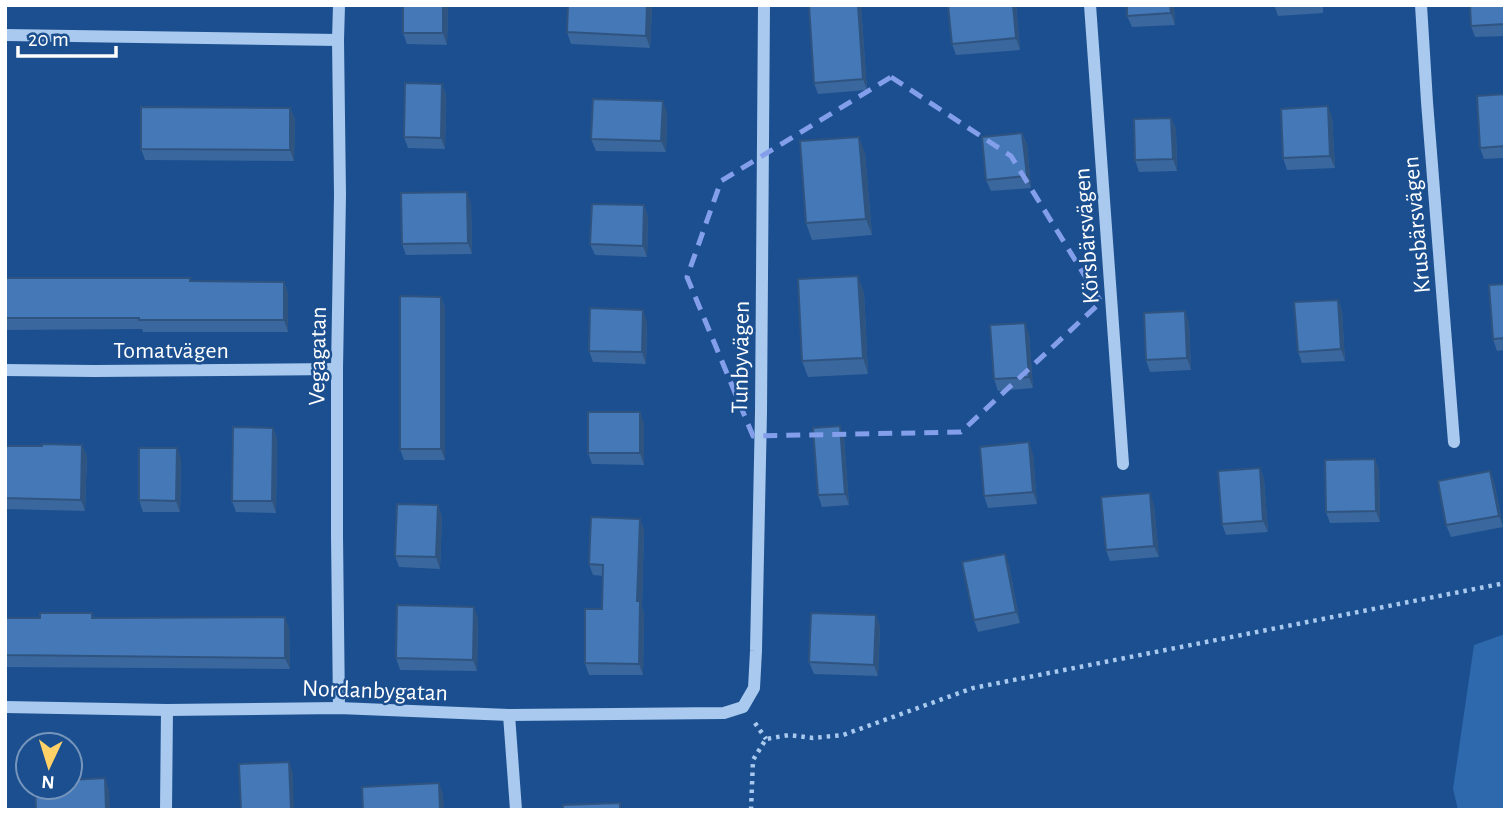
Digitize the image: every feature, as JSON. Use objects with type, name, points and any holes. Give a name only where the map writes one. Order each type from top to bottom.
[{"type":"street","name":"Vegagatan","points":[[339,5],[337,536],[340,708]]},
{"type":"street","name":"Tunbyvägen","points":[[743,707],[754,688],[755,663],[761,412],[765,5]]},
{"type":"street","name":"Körsbärsvägen","points":[[1090,5],[1123,464]]},
{"type":"street","name":"Krusbärsvägen","points":[[1421,5],[1454,442]]},
{"type":"street","points":[[5,35],[338,40]]},
{"type":"street","name":"Tomatvägen","points":[[5,370],[337,369]]},
{"type":"street","name":"Nordanbygatan","points":[[5,707],[167,710],[340,708],[509,715],[724,713],[743,707]]},
{"type":"street","points":[[166,810],[167,710]]},
{"type":"street","points":[[509,715],[516,810]]},
{"type":"path","points":[[751,810],[753,760],[766,739],[789,735],[813,738],[843,735],[973,688],[1505,583]]},
{"type":"highlighted area","points":[[891,77],[1011,156],[1101,302],[961,432],[753,436],[687,277],[721,181]]},
{"type":"shaded area","points":[[1505,634],[1505,810],[1458,810],[1453,789],[1474,645]]},
{"type":"building","points":[[403,5],[443,5],[443,33],[403,33]]},
{"type":"building","points":[[568,5],[647,5],[646,36],[567,32]]},
{"type":"building","points":[[809,5],[858,5],[863,79],[814,83]]},
{"type":"building","points":[[948,5],[1013,5],[1016,38],[952,44]]},
{"type":"building","points":[[1127,5],[1170,5],[1171,13],[1127,16]]},
{"type":"building","points":[[1470,5],[1505,5],[1505,24],[1471,26]]},
{"type":"building","points":[[405,83],[442,84],[441,138],[404,137]]},
{"type":"building","points":[[1505,94],[1505,146],[1480,148],[1477,96]]},
{"type":"building","points":[[593,99],[663,101],[661,141],[591,139]]},
{"type":"building","points":[[1328,106],[1330,156],[1283,158],[1281,109]]},
{"type":"building","points":[[141,107],[290,108],[290,150],[141,149]]},
{"type":"building","points":[[1171,118],[1173,159],[1135,160],[1134,119]]},
{"type":"building","points":[[1022,133],[1027,176],[986,180],[982,137]]},
{"type":"building","points":[[859,137],[866,219],[806,223],[800,141]]},
{"type":"building","points":[[467,192],[468,243],[402,244],[401,193]]},
{"type":"building","points":[[592,204],[644,205],[643,246],[590,244]]},
{"type":"building","points":[[858,276],[863,358],[802,361],[798,279]]},
{"type":"building","points":[[5,278],[190,278],[190,281],[284,282],[284,320],[5,318]]},
{"type":"building","points":[[1505,284],[1505,338],[1493,339],[1489,285]]},
{"type":"building","points":[[400,296],[441,297],[441,449],[400,449]]},
{"type":"building","points":[[1338,300],[1341,349],[1298,352],[1294,302]]},
{"type":"building","points":[[590,308],[643,310],[642,352],[589,351]]},
{"type":"building","points":[[1185,311],[1187,358],[1146,360],[1144,313]]},
{"type":"building","points":[[1025,323],[1029,377],[994,379],[990,325]]},
{"type":"building","points":[[588,412],[640,412],[640,453],[588,453]]},
{"type":"building","points":[[840,426],[845,494],[818,495],[813,428]]},
{"type":"building","points":[[233,427],[273,428],[272,501],[232,501]]},
{"type":"building","points":[[1029,442],[1033,492],[984,496],[980,447]]},
{"type":"building","points":[[82,445],[81,500],[5,498],[5,446]]},
{"type":"building","points":[[139,448],[177,448],[176,501],[139,500]]},
{"type":"building","points":[[1375,459],[1376,511],[1326,512],[1325,460]]},
{"type":"building","points":[[1260,468],[1263,521],[1222,524],[1218,471]]},
{"type":"building","points":[[1490,471],[1499,516],[1446,525],[1438,481]]},
{"type":"building","points":[[1150,493],[1154,546],[1106,550],[1101,497]]},
{"type":"building","points":[[397,504],[438,505],[436,557],[395,556]]},
{"type":"building","points":[[591,517],[640,519],[637,601],[640,601],[639,664],[585,663],[585,609],[602,609],[603,565],[589,564]]},
{"type":"building","points":[[1005,554],[1016,612],[974,620],[962,562]]},
{"type":"building","points":[[397,605],[474,607],[473,660],[396,658]]},
{"type":"building","points":[[40,613],[92,613],[92,618],[285,617],[285,658],[5,655],[5,618],[40,618]]},
{"type":"building","points":[[811,613],[876,615],[874,665],[809,662]]},
{"type":"building","points":[[289,762],[291,810],[241,810],[239,764]]},
{"type":"building","points":[[105,778],[106,810],[36,810],[36,801],[84,801],[84,779]]},
{"type":"building","points":[[439,783],[440,810],[363,810],[362,787]]},
{"type":"building","points":[[620,803],[620,810],[563,810],[563,805]]}]
